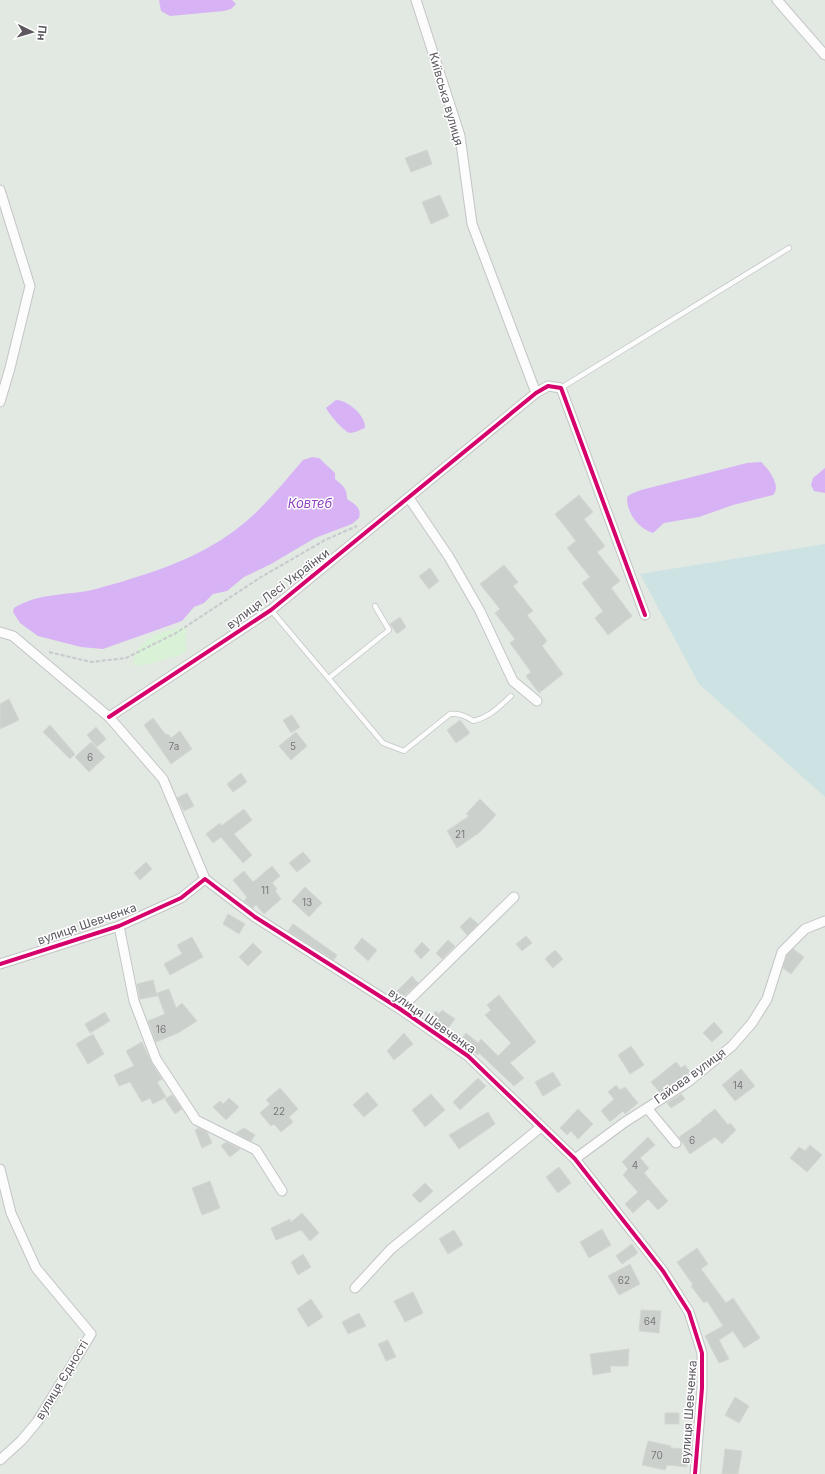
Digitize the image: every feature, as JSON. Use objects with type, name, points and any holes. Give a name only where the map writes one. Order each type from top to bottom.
[{"type":"street","name":"Київська вулиця","points":[[416,0],[460,136],[472,224],[536,394]]},
{"type":"street","points":[[776,0],[825,55]]},
{"type":"street","points":[[0,190],[30,286],[0,402]]},
{"type":"street","name":"вулиця Лесі Українки","points":[[109,717],[270,610],[536,394],[548,386],[561,388]]},
{"type":"street","points":[[561,388],[645,615]]},
{"type":"street","points":[[409,498],[449,558],[480,611],[513,681],[537,701]]},
{"type":"street","name":"вулиця Шевченка","points":[[0,632],[13,636],[109,717],[163,779],[205,879],[255,917],[400,1010],[468,1056],[575,1158],[663,1270],[689,1312],[702,1353],[702,1388],[695,1474]]},
{"type":"street","name":"вулиця Шевченка","points":[[0,964],[119,926],[181,898],[205,879]]},
{"type":"street","points":[[400,1010],[514,897]]},
{"type":"street","name":"Гайова вулиця","points":[[575,1158],[647,1108],[688,1082],[732,1046],[752,1022],[767,999],[782,952],[805,929],[825,921]]},
{"type":"street","name":"вулиця Шевченка","points":[[119,926],[134,1001],[156,1059],[196,1120],[256,1150],[282,1191]]},
{"type":"street","points":[[647,1108],[676,1143]]},
{"type":"street","points":[[355,1288],[391,1249],[541,1126]]},
{"type":"street","name":"вулиця Єдності","points":[[0,1169],[12,1213],[36,1268],[91,1334],[37,1422],[21,1441],[0,1460]]},
{"type":"lane","points":[[561,388],[789,248]]},
{"type":"lane","points":[[329,678],[388,630],[375,606]]},
{"type":"lane","points":[[270,610],[383,743],[404,751],[450,714],[467,716],[473,721],[485,718],[493,714],[511,696]]},
{"type":"path","points":[[48,652],[91,662],[126,658],[176,633],[261,577],[325,540],[364,524]]},
{"type":"shaded area","points":[[825,544],[825,797],[699,684],[640,574]]},
{"type":"sand","points":[[186,627],[186,651],[182,655],[150,664],[138,666],[133,665],[135,656],[144,642],[160,633]]},
{"type":"water","points":[[159,0],[232,0],[236,4],[231,9],[224,11],[170,16],[161,11]]},
{"type":"water","points":[[336,400],[351,406],[363,419],[365,428],[350,433],[347,432],[333,418],[326,408]]},
{"type":"water","name":"Ковтеб","points":[[312,457],[319,458],[335,473],[335,479],[345,490],[347,499],[358,508],[360,514],[359,518],[352,524],[315,538],[271,564],[244,577],[227,591],[213,594],[204,603],[194,607],[182,621],[103,649],[81,647],[38,636],[20,623],[13,612],[14,608],[34,599],[86,591],[115,584],[152,572],[188,558],[206,549],[247,521],[272,496],[303,460]]},
{"type":"water","points":[[761,462],[767,468],[775,482],[776,487],[773,495],[733,505],[699,517],[664,523],[653,533],[638,524],[631,515],[627,497],[631,494],[641,490],[747,463]]},
{"type":"water","points":[[825,468],[825,493],[814,491],[811,485],[813,478]]},
{"type":"building","points":[[427,150],[432,164],[411,172],[405,158]]},
{"type":"building","points":[[440,195],[449,216],[431,224],[422,202]]},
{"type":"building","points":[[579,495],[593,512],[584,519],[605,546],[597,552],[620,581],[611,588],[632,616],[608,635],[595,618],[603,611],[582,583],[590,577],[567,548],[576,541],[555,514]]},
{"type":"building","points":[[504,565],[518,582],[513,586],[533,611],[527,615],[547,641],[542,646],[563,674],[539,693],[526,676],[531,672],[510,643],[515,639],[495,613],[500,609],[480,584]]},
{"type":"building","points":[[430,568],[439,581],[429,589],[419,576]]},
{"type":"building","points":[[400,617],[406,627],[397,634],[390,624]]},
{"type":"building","points":[[9,699],[19,720],[0,729],[0,704]]},
{"type":"building","points":[[292,715],[300,727],[291,733],[283,720]]},
{"type":"building","points":[[153,718],[166,735],[168,734],[171,738],[180,731],[192,749],[171,764],[144,725]]},
{"type":"building","points":[[460,720],[470,733],[456,743],[447,730]]},
{"type":"building","points":[[50,725],[75,754],[70,759],[43,732]]},
{"type":"building","points":[[96,727],[106,739],[97,747],[87,735]]},
{"type":"building","points":[[296,732],[307,746],[291,760],[279,746]]},
{"type":"building","points":[[91,742],[105,757],[89,772],[75,757]]},
{"type":"building","points":[[241,773],[247,782],[233,792],[227,784]]},
{"type":"building","points":[[187,793],[194,806],[184,811],[177,798]]},
{"type":"building","points":[[480,799],[496,815],[480,832],[457,848],[447,831],[469,816],[466,814]]},
{"type":"building","points":[[244,809],[252,820],[234,834],[252,855],[243,863],[221,837],[213,843],[206,834],[220,823],[221,826]]},
{"type":"building","points":[[303,852],[311,861],[297,872],[289,863]]},
{"type":"building","points":[[146,862],[152,869],[140,880],[134,873]]},
{"type":"building","points":[[272,866],[280,876],[272,883],[277,889],[275,891],[281,899],[264,914],[256,905],[253,908],[244,901],[247,897],[233,880],[244,871],[253,882]]},
{"type":"building","points":[[305,887],[322,903],[309,917],[292,901]]},
{"type":"building","points":[[228,914],[245,924],[239,934],[223,924]]},
{"type":"building","points":[[470,917],[478,924],[467,935],[460,927]]},
{"type":"building","points":[[293,924],[337,955],[334,960],[288,931]]},
{"type":"building","points":[[526,936],[532,943],[522,951],[516,944]]},
{"type":"building","points":[[192,937],[203,957],[170,975],[164,964],[182,954],[177,945]]},
{"type":"building","points":[[362,938],[377,950],[368,961],[354,948]]},
{"type":"building","points":[[448,940],[455,946],[442,959],[436,953]]},
{"type":"building","points":[[422,942],[430,950],[421,959],[414,951]]},
{"type":"building","points":[[253,943],[262,952],[248,966],[239,957]]},
{"type":"building","points":[[793,949],[804,957],[791,974],[783,968],[787,955]]},
{"type":"building","points":[[555,950],[563,959],[553,968],[545,959]]},
{"type":"building","points":[[412,976],[418,983],[403,997],[397,991]]},
{"type":"building","points":[[153,980],[157,996],[140,999],[137,984]]},
{"type":"building","points":[[169,989],[176,1008],[182,1003],[197,1021],[178,1033],[156,1042],[148,1021],[165,1014],[157,993]]},
{"type":"building","points":[[499,995],[536,1042],[510,1063],[524,1078],[514,1086],[479,1053],[478,1055],[460,1041],[466,1033],[478,1043],[481,1039],[498,1056],[511,1043],[485,1015],[491,1010],[487,1005]]},
{"type":"building","points":[[442,1010],[455,1019],[446,1031],[442,1031],[429,1021],[436,1011],[439,1014]]},
{"type":"building","points":[[105,1012],[110,1021],[90,1033],[85,1024]]},
{"type":"building","points":[[714,1022],[723,1032],[712,1042],[703,1033]]},
{"type":"building","points":[[404,1033],[413,1044],[394,1060],[387,1051]]},
{"type":"building","points":[[93,1034],[104,1054],[88,1064],[76,1044]]},
{"type":"building","points":[[142,1042],[151,1062],[162,1079],[157,1082],[166,1097],[153,1104],[150,1098],[142,1102],[130,1082],[119,1086],[114,1075],[134,1066],[126,1051]]},
{"type":"building","points":[[631,1046],[644,1065],[630,1074],[618,1055]]},
{"type":"building","points":[[676,1062],[681,1068],[685,1065],[690,1072],[660,1093],[651,1082]]},
{"type":"building","points":[[741,1069],[755,1086],[735,1101],[722,1085]]},
{"type":"building","points":[[553,1072],[561,1085],[543,1096],[535,1082]]},
{"type":"building","points":[[478,1078],[486,1086],[460,1110],[453,1102]]},
{"type":"building","points":[[616,1085],[620,1090],[625,1087],[638,1103],[625,1114],[623,1111],[610,1122],[601,1111],[614,1099],[608,1092]]},
{"type":"building","points":[[280,1088],[298,1109],[289,1117],[293,1122],[281,1132],[274,1124],[271,1126],[260,1113],[270,1104],[266,1100]]},
{"type":"building","points":[[367,1092],[378,1105],[364,1117],[353,1105]]},
{"type":"building","points":[[431,1094],[445,1110],[425,1127],[412,1110]]},
{"type":"building","points":[[681,1094],[685,1099],[671,1108],[667,1103]]},
{"type":"building","points":[[172,1095],[182,1109],[175,1114],[165,1099]]},
{"type":"building","points":[[229,1098],[239,1107],[226,1120],[213,1107],[220,1101],[223,1104]]},
{"type":"building","points":[[578,1109],[593,1124],[578,1139],[571,1131],[567,1135],[560,1128]]},
{"type":"building","points":[[715,1109],[728,1125],[730,1123],[736,1130],[722,1144],[715,1137],[690,1154],[679,1137],[702,1121],[701,1120]]},
{"type":"building","points":[[488,1112],[495,1124],[459,1149],[449,1135]]},
{"type":"building","points":[[199,1128],[207,1132],[212,1143],[202,1148],[195,1130]]},
{"type":"building","points":[[244,1128],[255,1135],[251,1141],[236,1133]]},
{"type":"building","points":[[648,1137],[655,1145],[640,1158],[649,1168],[644,1173],[668,1201],[658,1210],[648,1199],[633,1213],[625,1204],[638,1192],[623,1175],[628,1169],[622,1162]]},
{"type":"building","points":[[226,1142],[240,1149],[230,1157],[221,1146]]},
{"type":"building","points":[[810,1145],[822,1155],[807,1172],[790,1158],[799,1147],[805,1151]]},
{"type":"building","points":[[559,1167],[571,1183],[558,1193],[546,1177]]},
{"type":"building","points":[[210,1181],[220,1208],[202,1215],[192,1188]]},
{"type":"building","points":[[425,1183],[433,1191],[420,1203],[412,1195]]},
{"type":"building","points":[[302,1213],[319,1233],[310,1241],[301,1230],[276,1240],[271,1228],[290,1219],[291,1222]]},
{"type":"building","points":[[602,1229],[611,1245],[589,1258],[580,1242]]},
{"type":"building","points":[[454,1230],[463,1245],[448,1254],[439,1239]]},
{"type":"building","points":[[632,1244],[638,1253],[622,1264],[616,1256]]},
{"type":"building","points":[[697,1248],[708,1264],[701,1269],[726,1303],[733,1298],[760,1338],[744,1348],[733,1331],[719,1340],[729,1359],[719,1363],[705,1336],[723,1326],[707,1301],[704,1303],[691,1286],[693,1285],[677,1262]]},
{"type":"building","points":[[303,1254],[311,1267],[298,1275],[291,1262]]},
{"type":"building","points":[[630,1264],[640,1284],[619,1295],[608,1276]]},
{"type":"building","points":[[413,1292],[423,1313],[405,1322],[394,1301]]},
{"type":"building","points":[[311,1299],[323,1317],[308,1327],[297,1309]]},
{"type":"building","points":[[641,1310],[661,1311],[659,1333],[639,1331]]},
{"type":"building","points":[[359,1313],[366,1326],[348,1334],[342,1322]]},
{"type":"building","points":[[388,1340],[396,1357],[386,1361],[378,1344]]},
{"type":"building","points":[[629,1349],[628,1366],[610,1366],[611,1372],[593,1375],[590,1354]]},
{"type":"building","points":[[735,1397],[749,1406],[739,1423],[725,1415]]},
{"type":"building","points":[[665,1413],[679,1413],[679,1424],[665,1424]]},
{"type":"building","points":[[648,1441],[671,1446],[670,1448],[688,1449],[687,1467],[667,1465],[665,1470],[642,1465]]},
{"type":"building","points":[[725,1449],[742,1451],[738,1474],[722,1474]]},
{"type":"cycle path","points":[[109,717],[271,610],[536,393],[548,386],[561,388],[645,615]]},
{"type":"cycle path","points":[[0,964],[119,926],[181,898],[205,879],[255,917],[400,1009],[468,1056],[575,1159],[663,1271],[689,1312],[702,1353],[702,1388],[695,1474]]}]
